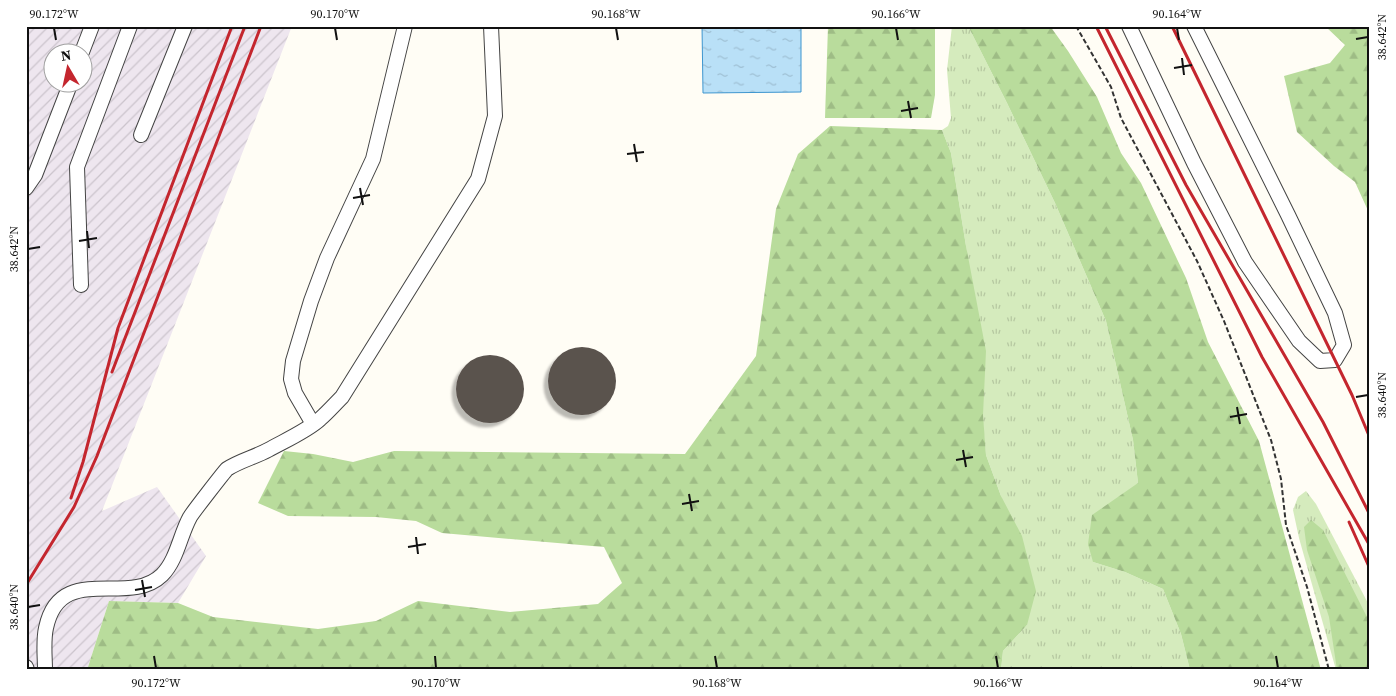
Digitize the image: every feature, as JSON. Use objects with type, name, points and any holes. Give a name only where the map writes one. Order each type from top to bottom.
[{"type":"street","points":[[86,42],[92,26]]},
{"type":"street","points":[[81,285],[77,167],[130,26]]},
{"type":"street","points":[[141,134],[185,26]]},
{"type":"street","points":[[313,424],[295,392],[291,379],[293,361],[311,301],[324,267],[373,159],[405,26]]},
{"type":"street","points":[[45,670],[45,630],[50,614],[58,602],[70,593],[84,589],[133,587],[152,582],[163,574],[171,562],[190,516],[226,470],[268,450],[313,424],[342,397],[478,179],[495,116],[491,26]]},
{"type":"street","points":[[1129,26],[1194,163],[1245,262],[1298,341],[1320,361],[1335,360],[1344,346],[1335,312],[1194,26]]},
{"type":"street","points":[[26,188],[35,175],[67,92]]},
{"type":"path","points":[[1076,26],[1111,87],[1121,118],[1197,262],[1224,321],[1270,440],[1281,479],[1286,525],[1307,587],[1329,670]]},
{"type":"shaded area","points":[[26,26],[292,26],[102,511],[157,487],[206,556],[178,603],[109,601],[88,667],[84,670],[26,670]]},
{"type":"green space","points":[[828,26],[935,26],[935,95],[931,118],[825,118]]},
{"type":"green space","points":[[952,26],[968,26],[1055,203],[1106,321],[1133,440],[1138,483],[1093,562],[1125,572],[1163,589],[1181,634],[1190,670],[1001,670],[1003,651],[1027,625],[1001,496],[986,455],[966,246],[951,153],[942,130],[948,126],[951,118],[947,70]]},
{"type":"green space","points":[[968,26],[1050,26],[1097,97],[1121,153],[1141,183],[1186,278],[1208,342],[1259,441],[1321,670],[1190,670],[1181,634],[1163,589],[1125,572],[1093,562],[1088,544],[1092,515],[1138,483],[1133,440],[1106,321],[1055,203]]},
{"type":"green space","points":[[1325,26],[1370,26],[1370,215],[1355,182],[1334,166],[1297,132],[1284,76],[1330,63],[1345,45]]},
{"type":"green space","points":[[830,126],[942,130],[951,153],[986,351],[983,415],[986,455],[1001,496],[1022,536],[1036,591],[1027,625],[1003,651],[1001,670],[84,670],[88,667],[109,601],[178,603],[213,617],[318,629],[376,621],[418,601],[510,612],[598,604],[622,583],[604,547],[442,533],[416,521],[376,517],[288,516],[258,503],[284,451],[313,454],[353,462],[394,451],[685,454],[756,356],[776,209],[798,154]]},
{"type":"green space","points":[[1306,491],[1316,504],[1370,607],[1370,670],[1336,670],[1293,510],[1298,497]]},
{"type":"green space","points":[[1311,520],[1323,530],[1370,623],[1370,670],[1337,670],[1329,617],[1307,550],[1304,527]]},
{"type":"water","points":[[702,26],[801,26],[801,92],[703,93]]},
{"type":"building","points":[[575,347],[589,347],[601,352],[611,362],[616,374],[616,388],[611,400],[601,410],[589,415],[575,415],[563,410],[553,400],[548,388],[548,374],[553,362],[563,352]]},
{"type":"building","points":[[483,355],[497,355],[509,360],[519,370],[524,382],[524,396],[519,408],[509,418],[497,423],[483,423],[471,418],[461,408],[456,396],[456,382],[461,370],[471,360]]},
{"type":"railway","points":[[71,498],[83,462],[118,328],[232,26]]},
{"type":"railway","points":[[112,372],[245,26]]},
{"type":"railway","points":[[26,585],[74,507],[97,456],[261,26]]},
{"type":"railway","points":[[1096,26],[1262,357],[1370,546]]},
{"type":"railway","points":[[1105,26],[1186,185],[1323,422],[1370,515]]},
{"type":"railway","points":[[1172,26],[1352,395],[1370,438]]},
{"type":"railway","points":[[1349,522],[1370,569]]}]
